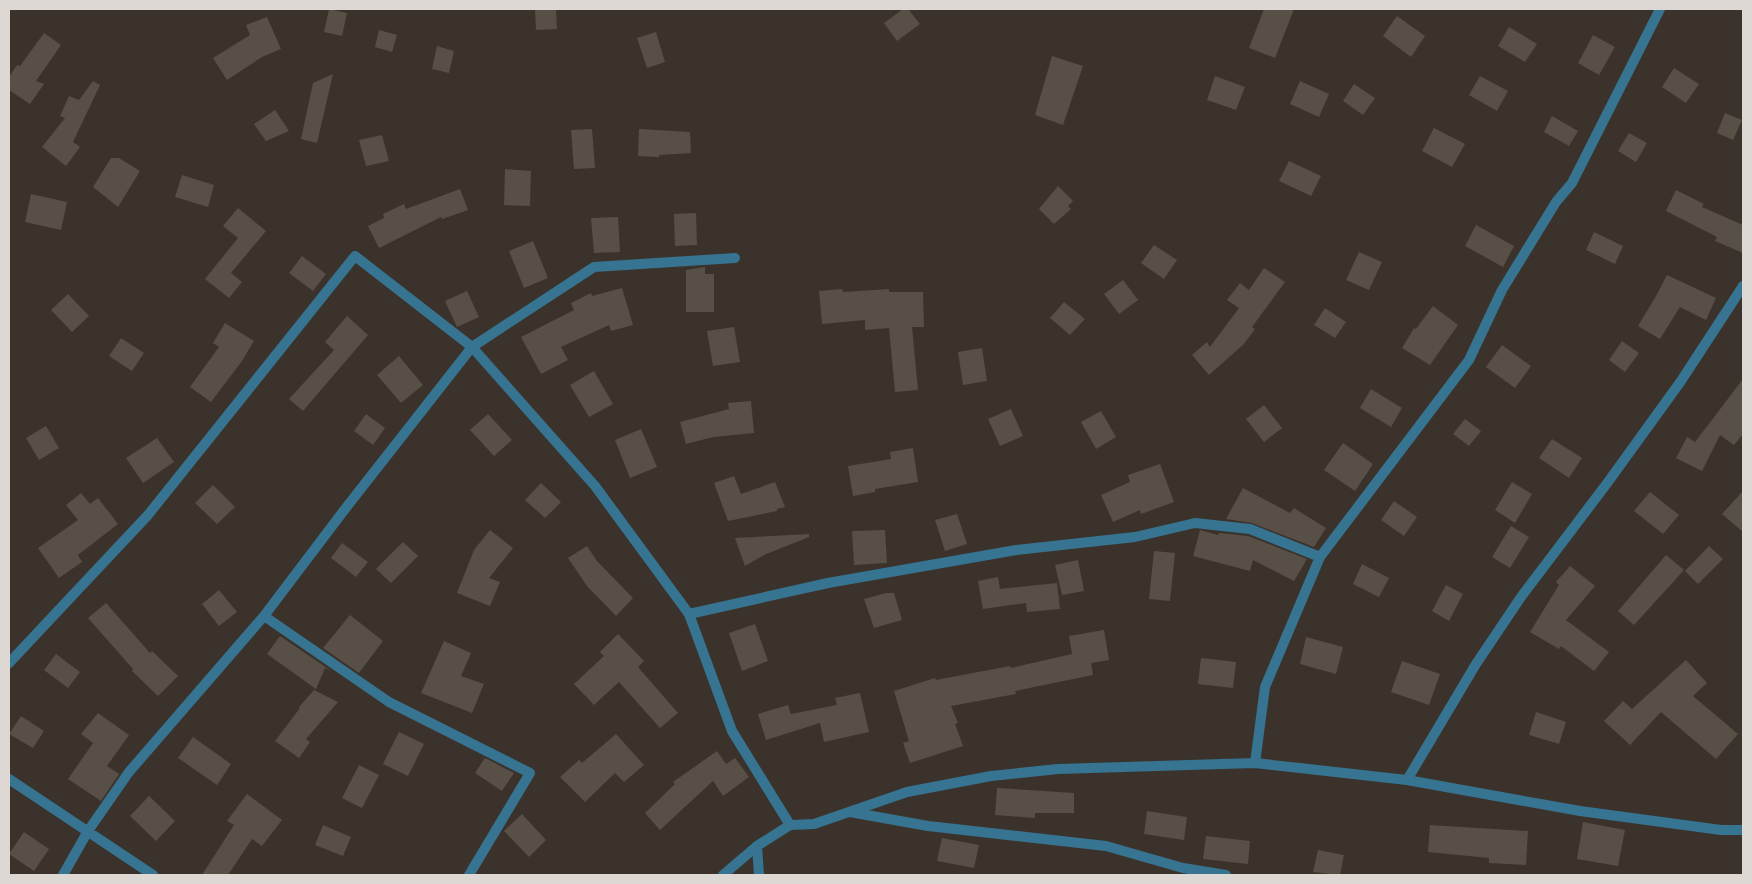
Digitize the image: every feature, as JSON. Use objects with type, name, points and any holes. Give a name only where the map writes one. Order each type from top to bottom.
[{"type":"street","points":[[1254,763],[1265,687],[1320,557],[1469,360],[1502,290],[1556,202],[1572,183],[1660,9]]},
{"type":"street","points":[[9,663],[148,515],[354,256],[472,347],[595,486],[688,614],[732,731],[790,825]]},
{"type":"street","points":[[63,875],[88,831],[129,772],[264,616],[472,347],[594,267],[734,258]]},
{"type":"street","points":[[1407,780],[1476,664],[1521,597],[1676,388],[1743,286]]},
{"type":"street","points":[[688,614],[828,583],[1016,550],[1135,537],[1195,523],[1250,529],[1320,557]]},
{"type":"street","points":[[264,616],[390,702],[530,772],[469,875]]},
{"type":"street","points":[[723,875],[757,846],[790,825],[814,824],[907,792],[991,776],[1058,768],[1254,763],[1407,780],[1580,811],[1721,830],[1743,830]]},
{"type":"street","points":[[9,779],[153,875]]},
{"type":"street","points":[[850,812],[928,826],[1106,846],[1183,868],[1226,875]]},
{"type":"street","points":[[757,846],[759,875]]},
{"type":"building","points":[[329,9],[347,13],[342,36],[324,32]]},
{"type":"building","points":[[535,9],[556,9],[557,29],[536,30]]},
{"type":"building","points":[[903,9],[908,9],[920,24],[897,41],[884,23]]},
{"type":"building","points":[[1264,9],[1294,9],[1275,58],[1249,48]]},
{"type":"building","points":[[1397,16],[1425,36],[1411,57],[1383,36]]},
{"type":"building","points":[[267,17],[281,49],[262,57],[227,80],[213,58],[250,35],[246,25]]},
{"type":"building","points":[[1509,27],[1537,44],[1525,62],[1498,46]]},
{"type":"building","points":[[379,30],[397,35],[392,52],[375,47]]},
{"type":"building","points":[[656,32],[665,62],[647,68],[637,38]]},
{"type":"building","points":[[44,33],[61,45],[36,81],[44,84],[30,104],[9,90],[9,77],[17,65],[20,66]]},
{"type":"building","points":[[1593,35],[1615,47],[1599,75],[1578,63]]},
{"type":"building","points":[[437,46],[454,51],[449,73],[432,69]]},
{"type":"building","points":[[1052,56],[1083,66],[1063,125],[1035,115]]},
{"type":"building","points":[[1674,68],[1699,84],[1686,103],[1662,87]]},
{"type":"building","points":[[333,74],[317,143],[301,139],[313,83]]},
{"type":"building","points":[[1215,76],[1245,87],[1236,110],[1207,100]]},
{"type":"building","points":[[1480,76],[1508,91],[1497,111],[1469,95]]},
{"type":"building","points":[[93,81],[100,85],[73,142],[80,147],[66,166],[42,147],[65,118],[60,116],[69,96],[79,100]]},
{"type":"building","points":[[1300,81],[1329,94],[1319,117],[1290,104]]},
{"type":"building","points":[[1354,84],[1375,98],[1363,115],[1343,101]]},
{"type":"building","points":[[275,110],[289,131],[266,141],[254,124]]},
{"type":"building","points":[[1725,113],[1742,120],[1733,140],[1717,133]]},
{"type":"building","points":[[1552,116],[1578,131],[1569,146],[1544,132]]},
{"type":"building","points":[[1434,128],[1465,144],[1452,167],[1422,151]]},
{"type":"building","points":[[592,129],[595,168],[574,169],[571,130]]},
{"type":"building","points":[[639,129],[690,132],[691,153],[659,155],[659,157],[638,156]]},
{"type":"building","points":[[1629,133],[1647,143],[1636,162],[1618,151]]},
{"type":"building","points":[[382,135],[389,161],[366,166],[359,140]]},
{"type":"building","points":[[111,158],[119,158],[140,171],[118,207],[93,187]]},
{"type":"building","points":[[1289,161],[1321,176],[1311,196],[1279,181]]},
{"type":"building","points":[[505,169],[531,171],[530,206],[504,205]]},
{"type":"building","points":[[182,175],[214,185],[208,207],[175,197]]},
{"type":"building","points":[[1058,186],[1073,201],[1068,206],[1071,209],[1054,224],[1039,209]]},
{"type":"building","points":[[460,189],[468,210],[442,219],[441,217],[379,248],[368,226],[384,218],[383,214],[404,204],[406,209]]},
{"type":"building","points":[[1676,190],[1704,204],[1702,207],[1743,225],[1743,253],[1715,241],[1717,237],[1666,211]]},
{"type":"building","points":[[31,194],[67,202],[61,230],[25,222]]},
{"type":"building","points":[[238,208],[266,231],[231,273],[242,282],[229,298],[205,279],[238,238],[223,226]]},
{"type":"building","points":[[696,213],[697,245],[675,246],[674,214]]},
{"type":"building","points":[[618,217],[620,252],[594,253],[591,218]]},
{"type":"building","points":[[1476,225],[1514,246],[1503,267],[1465,246]]},
{"type":"building","points":[[1594,232],[1623,246],[1615,264],[1586,250]]},
{"type":"building","points":[[533,241],[548,278],[524,288],[509,251]]},
{"type":"building","points":[[1154,245],[1177,260],[1164,279],[1141,263]]},
{"type":"building","points":[[1359,252],[1382,262],[1369,290],[1346,280]]},
{"type":"building","points":[[302,256],[326,274],[313,291],[289,273]]},
{"type":"building","points":[[705,267],[705,274],[714,274],[714,312],[686,312],[686,270]]},
{"type":"building","points":[[1264,268],[1285,282],[1252,327],[1255,329],[1244,344],[1209,375],[1192,355],[1207,342],[1210,347],[1239,308],[1227,300],[1240,283],[1249,290]]},
{"type":"building","points":[[1667,275],[1716,298],[1706,320],[1680,307],[1660,339],[1638,326]]},
{"type":"building","points":[[1123,280],[1138,300],[1119,314],[1104,294]]},
{"type":"building","points":[[622,288],[633,325],[611,331],[609,325],[561,347],[568,360],[541,374],[521,337],[574,310],[571,303],[591,293],[592,296]]},
{"type":"building","points":[[842,289],[843,292],[889,289],[889,292],[923,292],[924,327],[912,327],[918,390],[895,392],[889,328],[865,330],[865,320],[822,324],[819,291]]},
{"type":"building","points":[[467,291],[479,317],[457,327],[445,301]]},
{"type":"building","points":[[68,294],[89,316],[72,332],[51,310]]},
{"type":"building","points":[[1064,302],[1085,319],[1070,335],[1050,318]]},
{"type":"building","points":[[1433,306],[1458,325],[1430,365],[1402,348],[1414,328],[1416,329]]},
{"type":"building","points":[[1325,308],[1346,322],[1335,338],[1314,325]]},
{"type":"building","points":[[347,316],[368,335],[303,411],[289,399],[334,350],[325,342]]},
{"type":"building","points":[[225,323],[254,341],[242,361],[211,402],[190,387],[219,347],[213,343]]},
{"type":"building","points":[[734,327],[740,362],[713,366],[707,331]]},
{"type":"building","points":[[121,338],[144,353],[132,371],[109,356]]},
{"type":"building","points":[[1622,341],[1639,353],[1625,372],[1609,360]]},
{"type":"building","points":[[1502,345],[1531,366],[1515,388],[1486,367]]},
{"type":"building","points":[[982,348],[987,381],[963,385],[958,352]]},
{"type":"building","points":[[399,356],[423,385],[401,403],[377,375]]},
{"type":"building","points":[[594,371],[613,404],[589,417],[570,385]]},
{"type":"building","points":[[1743,379],[1743,434],[1734,445],[1720,435],[1702,471],[1676,458],[1687,437],[1695,442]]},
{"type":"building","points":[[1371,389],[1402,408],[1391,427],[1360,408]]},
{"type":"building","points":[[751,401],[754,433],[713,437],[686,444],[680,422],[729,409],[728,403]]},
{"type":"building","points":[[1264,405],[1282,428],[1264,442],[1246,419]]},
{"type":"building","points":[[1011,409],[1023,436],[1000,446],[988,419]]},
{"type":"building","points":[[1101,411],[1116,437],[1096,449],[1081,422]]},
{"type":"building","points":[[366,414],[385,428],[373,445],[354,431]]},
{"type":"building","points":[[488,414],[512,440],[494,456],[470,430]]},
{"type":"building","points":[[1465,419],[1481,431],[1469,446],[1453,434]]},
{"type":"building","points":[[46,426],[59,448],[39,460],[26,438]]},
{"type":"building","points":[[641,429],[657,467],[630,478],[615,440]]},
{"type":"building","points":[[157,438],[174,462],[143,483],[126,458]]},
{"type":"building","points":[[1552,439],[1582,458],[1569,478],[1539,458]]},
{"type":"building","points":[[1343,443],[1373,464],[1355,491],[1324,470]]},
{"type":"building","points":[[913,448],[918,482],[875,489],[875,492],[853,496],[848,466],[891,459],[890,452]]},
{"type":"building","points":[[1160,464],[1174,502],[1141,514],[1140,510],[1113,522],[1101,495],[1130,482],[1128,475]]},
{"type":"building","points":[[734,476],[741,494],[775,482],[785,507],[777,509],[777,511],[728,521],[714,483]]},
{"type":"building","points":[[1512,482],[1532,494],[1515,523],[1495,510]]},
{"type":"building","points":[[541,483],[561,502],[545,518],[525,500]]},
{"type":"building","points":[[213,485],[235,507],[217,524],[195,503]]},
{"type":"building","points":[[1243,488],[1290,513],[1294,508],[1326,528],[1314,547],[1252,523],[1226,519]]},
{"type":"building","points":[[1743,491],[1743,532],[1722,514]]},
{"type":"building","points":[[1650,492],[1679,515],[1663,534],[1634,511]]},
{"type":"building","points":[[81,493],[90,504],[98,498],[118,524],[78,555],[82,562],[59,578],[38,548],[78,520],[66,505]]},
{"type":"building","points":[[1394,501],[1417,517],[1404,536],[1381,520]]},
{"type":"building","points":[[957,514],[967,544],[945,551],[935,520]]},
{"type":"building","points":[[1511,526],[1529,537],[1510,568],[1492,557]]},
{"type":"building","points":[[490,530],[513,548],[489,578],[500,582],[490,606],[457,593],[474,550]]},
{"type":"building","points":[[885,530],[887,563],[854,565],[852,531]]},
{"type":"building","points":[[1200,530],[1218,535],[1219,533],[1248,536],[1307,559],[1294,581],[1253,560],[1250,571],[1193,556]]},
{"type":"building","points":[[809,534],[809,537],[764,555],[745,566],[735,538]]},
{"type":"building","points":[[403,542],[418,556],[391,583],[376,569]]},
{"type":"building","points":[[342,543],[368,562],[356,577],[331,558]]},
{"type":"building","points":[[587,546],[597,561],[633,598],[616,616],[587,586],[568,558]]},
{"type":"building","points":[[1709,546],[1723,559],[1698,584],[1685,571]]},
{"type":"building","points":[[1154,551],[1175,553],[1170,601],[1149,599]]},
{"type":"building","points":[[1666,555],[1684,570],[1634,625],[1618,611]]},
{"type":"building","points":[[1078,560],[1084,591],[1062,595],[1055,565]]},
{"type":"building","points":[[1362,564],[1389,578],[1379,597],[1353,584]]},
{"type":"building","points":[[1570,566],[1595,586],[1566,620],[1609,652],[1594,671],[1561,646],[1559,649],[1530,632],[1559,585],[1556,582]]},
{"type":"building","points":[[998,577],[1000,589],[1057,583],[1060,609],[1027,612],[1026,603],[983,609],[978,581]]},
{"type":"building","points":[[1446,585],[1463,594],[1449,621],[1432,611]]},
{"type":"building","points":[[219,590],[237,612],[219,626],[202,604]]},
{"type":"building","points":[[886,593],[894,593],[902,620],[874,628],[864,599]]},
{"type":"building","points":[[106,603],[150,653],[152,651],[178,676],[158,696],[132,671],[133,669],[88,618]]},
{"type":"building","points":[[350,615],[383,641],[359,673],[323,648]]},
{"type":"building","points":[[755,624],[768,661],[742,671],[729,633]]},
{"type":"building","points":[[1104,630],[1109,660],[1091,663],[1093,675],[1015,691],[1016,694],[951,706],[958,723],[955,724],[963,746],[910,763],[903,743],[909,741],[894,691],[935,678],[936,680],[1010,666],[1011,668],[1072,654],[1069,636]]},
{"type":"building","points":[[618,634],[644,661],[638,667],[678,713],[660,728],[619,682],[594,705],[574,684],[604,656],[600,652]]},
{"type":"building","points":[[280,636],[330,670],[325,668],[316,689],[267,654]]},
{"type":"building","points":[[1306,637],[1343,647],[1336,674],[1300,664]]},
{"type":"building","points":[[444,641],[471,653],[461,676],[484,684],[472,713],[421,693]]},
{"type":"building","points":[[56,654],[80,672],[68,688],[44,670]]},
{"type":"building","points":[[1201,658],[1236,662],[1233,688],[1198,684]]},
{"type":"building","points":[[1686,660],[1707,683],[1693,696],[1738,734],[1716,759],[1661,712],[1630,745],[1604,721],[1623,701],[1632,709]]},
{"type":"building","points":[[1402,661],[1440,674],[1429,705],[1391,692]]},
{"type":"building","points":[[314,690],[338,702],[306,739],[310,742],[299,758],[275,741],[299,707]]},
{"type":"building","points":[[860,693],[869,732],[824,742],[820,723],[766,740],[758,714],[788,705],[791,714],[837,705],[835,698]]},
{"type":"building","points":[[1536,712],[1566,722],[1559,744],[1529,735]]},
{"type":"building","points":[[98,713],[129,735],[107,766],[119,774],[101,801],[68,779],[93,743],[81,734]]},
{"type":"building","points":[[21,716],[44,731],[33,748],[9,734]]},
{"type":"building","points":[[399,732],[424,744],[408,776],[383,764]]},
{"type":"building","points":[[616,734],[644,765],[624,782],[615,773],[585,802],[560,777],[579,760],[582,763]]},
{"type":"building","points":[[193,737],[231,764],[217,785],[178,758]]},
{"type":"building","points":[[717,751],[726,764],[735,758],[749,777],[723,796],[713,781],[660,830],[645,813],[675,784],[673,782]]},
{"type":"building","points":[[485,758],[514,773],[502,791],[475,773]]},
{"type":"building","points":[[359,765],[379,775],[362,808],[342,798]]},
{"type":"building","points":[[997,788],[1074,793],[1074,813],[1035,813],[1035,818],[995,815]]},
{"type":"building","points":[[247,794],[282,820],[262,846],[252,839],[228,875],[202,875],[234,825],[227,821]]},
{"type":"building","points":[[149,796],[175,821],[156,841],[130,816]]},
{"type":"building","points":[[1147,811],[1187,817],[1184,840],[1144,834]]},
{"type":"building","points":[[522,814],[546,840],[529,857],[504,831]]},
{"type":"building","points":[[1583,822],[1625,830],[1618,866],[1577,859]]},
{"type":"building","points":[[323,825],[351,837],[343,856],[315,845]]},
{"type":"building","points":[[1430,825],[1528,831],[1526,865],[1489,863],[1489,858],[1428,852]]},
{"type":"building","points":[[24,832],[49,849],[34,871],[9,854]]},
{"type":"building","points":[[1206,836],[1250,841],[1248,864],[1203,859]]},
{"type":"building","points":[[942,838],[979,845],[974,868],[937,861]]},
{"type":"building","points":[[1318,850],[1344,855],[1340,875],[1313,872]]}]
